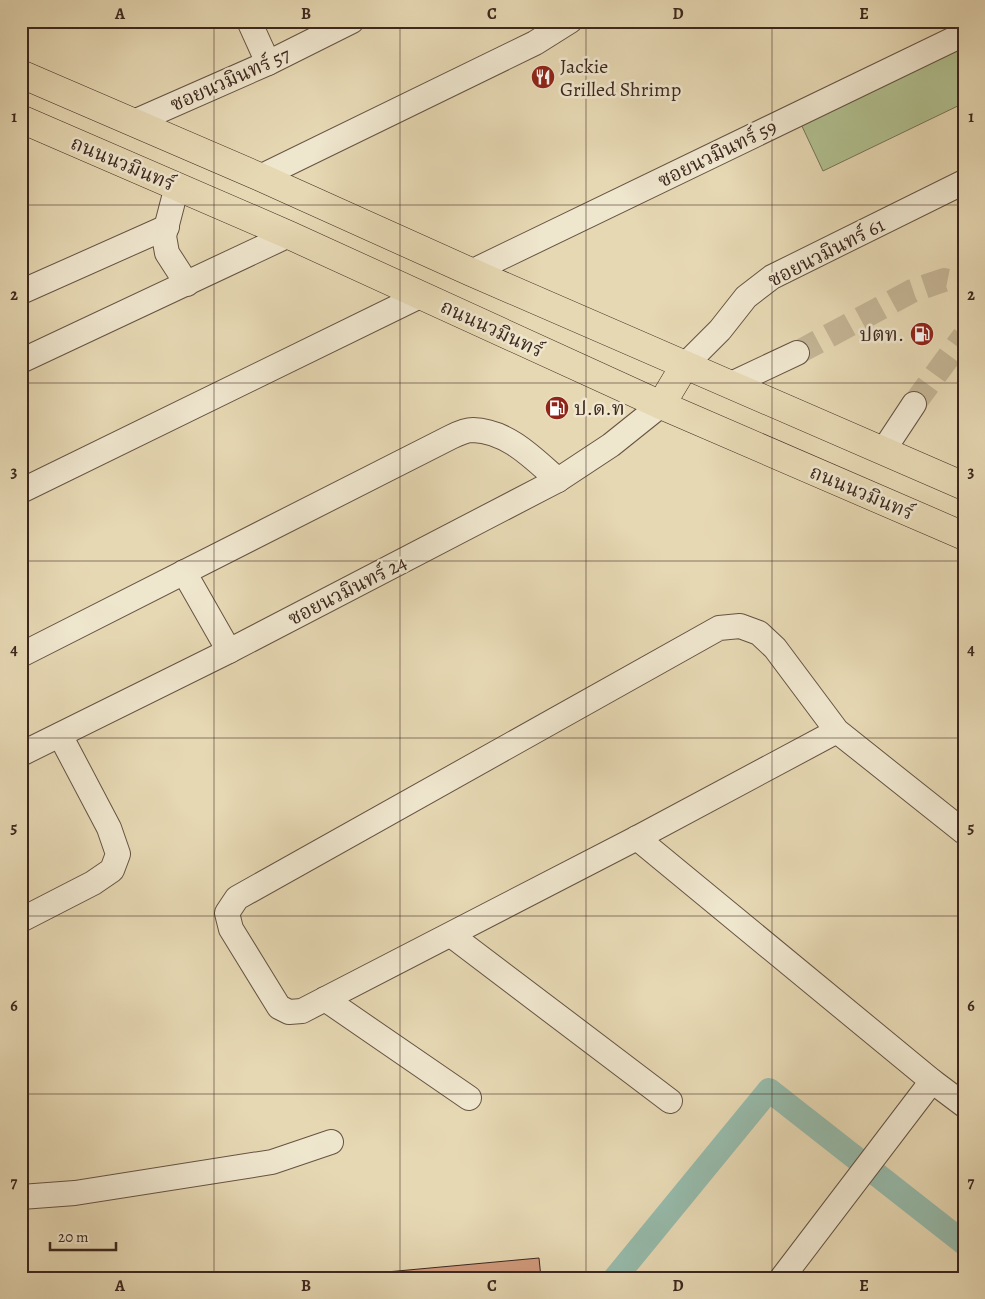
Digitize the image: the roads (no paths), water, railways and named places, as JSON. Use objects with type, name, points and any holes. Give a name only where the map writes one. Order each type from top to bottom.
[{"type":"main road","name":"ถนนนวมินทร์","points":[[21,74],[260,177],[470,272],[964,486]]},
{"type":"main road","name":"ถนนนวมินทร์","points":[[21,119],[289,235],[661,405],[964,536]]},
{"type":"main road","points":[[661,405],[685,365]]},
{"type":"street","points":[[249,21],[268,63]]},
{"type":"street","name":"ซอยนวมินทร์ 57","points":[[134,122],[268,63],[352,21]]},
{"type":"street","points":[[260,177],[535,43],[570,21]]},
{"type":"street","name":"ซอยนวมินทร์ 59","points":[[470,272],[964,34]]},
{"type":"street","name":"ซอยนวมินทร์ 61","points":[[685,365],[720,330],[746,297],[772,277],[964,182]]},
{"type":"street","points":[[177,186],[164,236],[167,253],[187,284]]},
{"type":"street","points":[[21,292],[166,227]]},
{"type":"street","points":[[21,361],[289,235]]},
{"type":"street","points":[[21,491],[422,295]]},
{"type":"street","points":[[731,384],[796,353]]},
{"type":"street","points":[[883,451],[914,404]]},
{"type":"street","name":"ซอยนวมินทร์ 24","points":[[21,754],[229,652],[558,480],[611,445],[661,405]]},
{"type":"street","points":[[21,655],[451,436],[472,430],[497,435],[519,447],[558,480]]},
{"type":"street","points":[[184,572],[229,652]]},
{"type":"street","points":[[837,731],[637,838],[302,1011],[289,1012],[279,1007],[231,929],[227,913],[237,898],[719,628],[740,626],[759,633],[774,648],[837,731],[964,832]]},
{"type":"street","points":[[21,920],[93,883],[112,870],[118,854],[109,828],[60,734]]},
{"type":"street","points":[[637,838],[932,1081],[964,1105]]},
{"type":"street","points":[[451,935],[670,1101]]},
{"type":"street","points":[[325,999],[469,1098]]},
{"type":"street","points":[[782,1278],[932,1081]]},
{"type":"street","points":[[21,1197],[75,1192],[272,1162],[331,1142]]},
{"type":"waterway","points":[[615,1278],[769,1090],[964,1243]]},
{"type":"tunnel","points":[[797,353],[912,291],[944,280],[964,284]]},
{"type":"tunnel","points":[[914,404],[964,336]]},
{"type":"place","name":"Jackie Grilled Shrimp","points":[[543,77]]},
{"type":"place","name":"ปตท.","points":[[922,334]]},
{"type":"place","name":"ป.ด.ท","points":[[557,408]]}]
